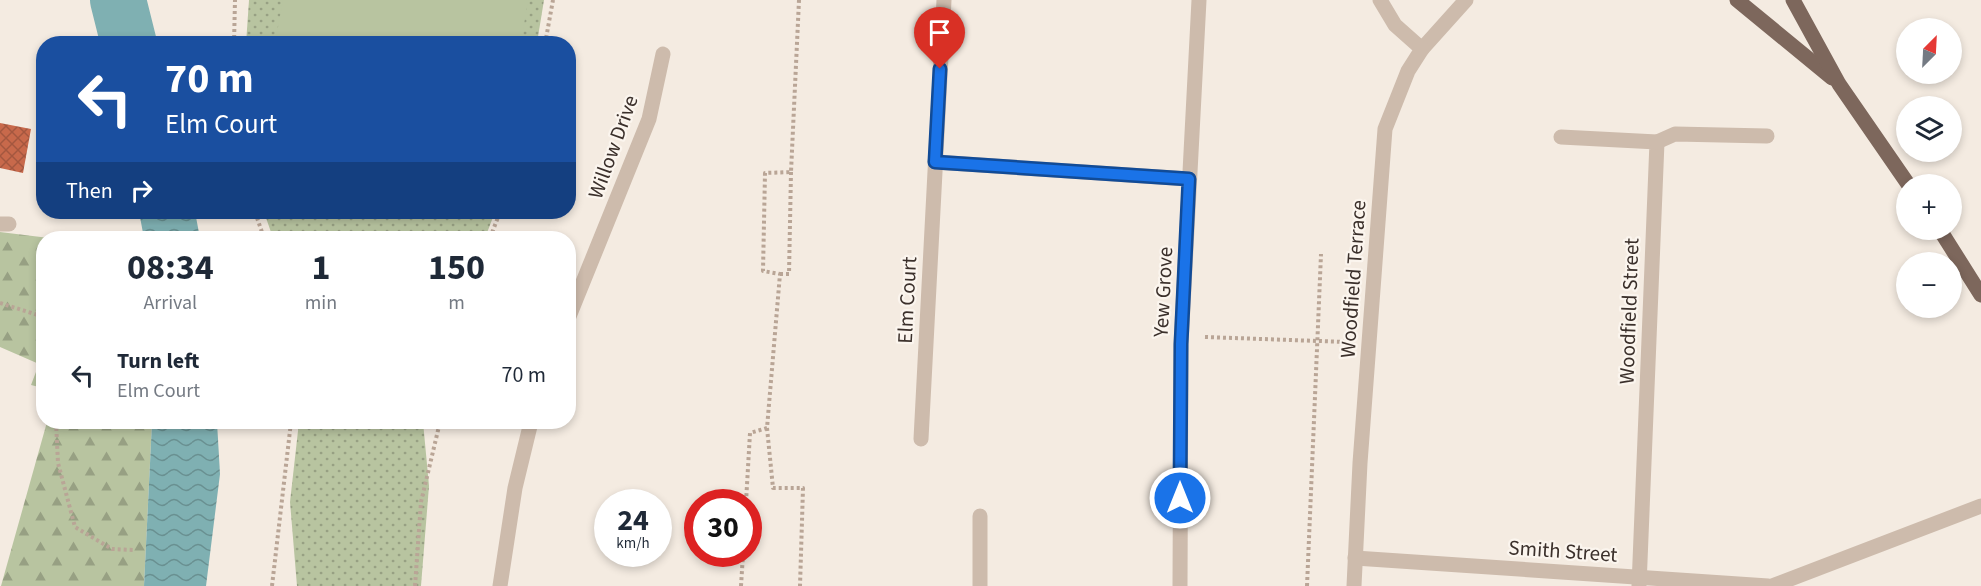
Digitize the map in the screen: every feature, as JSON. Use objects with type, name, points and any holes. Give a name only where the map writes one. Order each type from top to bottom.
[{"type":"main road","points":[[1737,0],[1839,84]]},
{"type":"main road","points":[[1793,0],[1839,84],[1901,174]]},
{"type":"main road","points":[[1946,240],[1981,295]]},
{"type":"street","name":"Elm Court","points":[[921,439],[944,0]]},
{"type":"street","name":"Yew Grove","points":[[1180,586],[1181,336],[1198,0]]},
{"type":"street","points":[[1380,0],[1395,25],[1422,49]]},
{"type":"street","name":"Woodfield Terrace","points":[[1354,586],[1385,129],[1395,100],[1422,49],[1466,0]]},
{"type":"street","name":"Willow Drive","points":[[576,299],[649,119],[663,54]]},
{"type":"street","points":[[1562,137],[1658,142],[1675,134],[1767,136]]},
{"type":"street","name":"Woodfield Street","points":[[1639,582],[1658,142]]},
{"type":"street","points":[[935,162],[1189,179]]},
{"type":"street","points":[[500,586],[515,488],[529,429]]},
{"type":"street","name":"Smith Street","points":[[1355,558],[1639,582],[1770,586],[1981,506]]},
{"type":"street","points":[[980,516],[980,586]]},
{"type":"path","points":[[234,36],[235,0]]},
{"type":"path","points":[[546,36],[553,0]]},
{"type":"path","points":[[791,171],[765,173],[763,271],[789,274],[799,0]]},
{"type":"path","points":[[1307,586],[1321,254]]},
{"type":"path","points":[[780,274],[767,428],[773,488],[803,488],[800,586]]},
{"type":"path","points":[[0,303],[36,314]]},
{"type":"path","points":[[1181,336],[1369,343]]},
{"type":"path","points":[[747,489],[750,433],[767,428]]},
{"type":"path","points":[[56,429],[58,463],[75,526],[112,549],[134,550]]},
{"type":"path","points":[[272,586],[290,429]]},
{"type":"path","points":[[415,586],[421,502],[438,429]]},
{"type":"path","points":[[741,586],[742,567]]},
{"type":"green space","points":[[249,0],[544,0],[538,36],[247,36]]},
{"type":"green space","points":[[283,0],[528,0],[522,36],[276,36]]},
{"type":"green space","points":[[266,219],[492,219],[488,231],[271,231]]},
{"type":"green space","points":[[0,232],[36,236],[36,363],[0,347]]},
{"type":"green space","points":[[36,372],[36,386],[31,385]]},
{"type":"green space","points":[[45,429],[152,429],[144,586],[1,586]]},
{"type":"green space","points":[[298,429],[424,429],[429,486],[421,586],[297,586],[290,502]]},
{"type":"water","points":[[140,219],[196,219],[199,231],[143,231]]},
{"type":"water","points":[[152,429],[217,429],[220,474],[206,586],[144,586]]},
{"type":"building","points":[[0,123],[31,129],[23,173],[0,168]]},
{"type":"waterway","points":[[118,0],[127,36]]},
{"type":"route","points":[[940,69],[935,162],[1189,179],[1181,344],[1180,498]]}]
